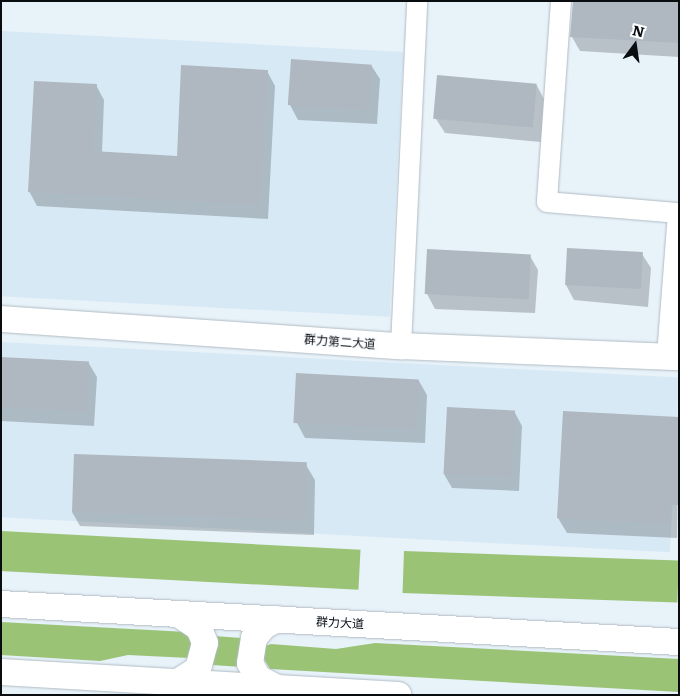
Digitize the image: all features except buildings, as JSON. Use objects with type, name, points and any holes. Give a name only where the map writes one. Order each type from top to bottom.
[{"type":"main road","name":"群力第二大道","points":[[1,319],[401,346],[675,360]]},
{"type":"main road","name":"群力第二大道","points":[[1,331],[675,360]]},
{"type":"main road","name":"群力大道","points":[[1,604],[679,642]]},
{"type":"main road","points":[[178,614],[199,628],[205,643],[198,669],[178,682]]},
{"type":"main road","points":[[277,619],[264,626],[254,638],[250,663],[258,678],[277,688]]},
{"type":"main road","points":[[1,672],[398,695]]},
{"type":"street","points":[[401,346],[417,1]]},
{"type":"street","points":[[561,1],[548,202],[678,213],[675,360]]},
{"type":"shaded area","points":[[1,31],[403,52],[390,317],[1,296]]},
{"type":"shaded area","points":[[1,342],[679,378],[670,552],[1,517]]},
{"type":"green space","points":[[1,531],[361,550],[358,590],[1,571]]},
{"type":"green space","points":[[404,551],[679,561],[677,603],[403,593]]},
{"type":"green space","points":[[1,622],[187,632],[193,639],[189,658],[128,655],[100,661],[1,655]]},
{"type":"green space","points":[[214,636],[245,638],[243,667],[212,665]]},
{"type":"green space","points":[[375,643],[679,659],[679,692],[270,669],[262,656],[265,646],[271,644],[336,649]]}]
